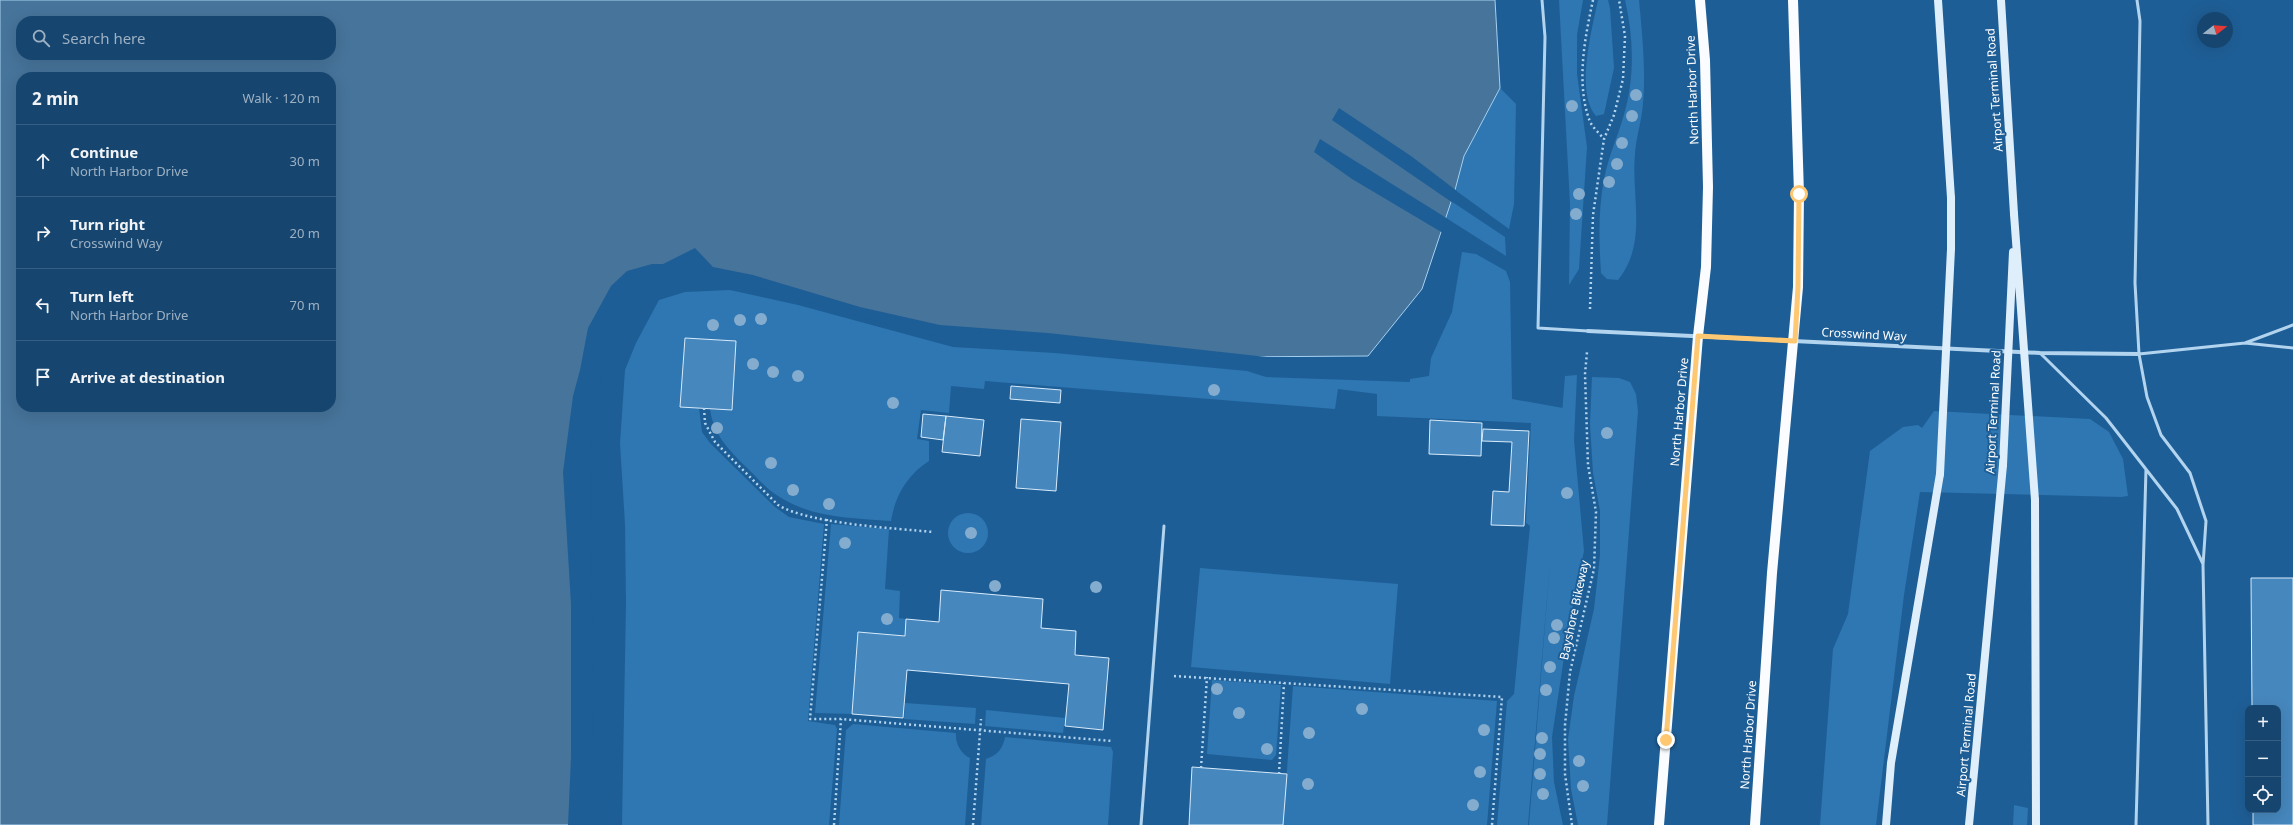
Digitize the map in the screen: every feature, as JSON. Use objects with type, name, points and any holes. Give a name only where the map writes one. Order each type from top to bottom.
[{"type":"main road","name":"North Harbor Drive","points":[[1659,825],[1698,336],[1706,267],[1708,187],[1705,60],[1700,0]]},
{"type":"main road","name":"North Harbor Drive","points":[[1755,825],[1772,573],[1795,341],[1798,287],[1799,194],[1793,0]]},
{"type":"main road","points":[[1886,825],[1890,763],[1940,474],[1951,249],[1951,198],[1938,0]]},
{"type":"main road","name":"Airport Terminal Road","points":[[1969,825],[2003,465],[2014,214],[2001,0]]},
{"type":"main road","points":[[2014,214],[2036,500],[2036,825]]},
{"type":"street","name":"Crosswind Way","points":[[1588,331],[2040,353],[2139,354]]},
{"type":"lane","points":[[1542,0],[1545,37],[1538,328],[1588,331]]},
{"type":"lane","points":[[2137,0],[2140,21],[2135,283],[2139,354],[2148,397],[2161,435],[2190,473],[2206,521],[2203,565],[2208,825]]},
{"type":"lane","points":[[2245,343],[2293,325]]},
{"type":"lane","points":[[2139,354],[2245,343],[2293,348]]},
{"type":"lane","points":[[2040,353],[2106,418],[2177,509],[2203,565]]},
{"type":"lane","points":[[2136,825],[2146,469]]},
{"type":"lane","points":[[1141,825],[1164,526]]},
{"type":"path","points":[[1593,0],[1585,40],[1583,86],[1589,120],[1604,139]]},
{"type":"path","points":[[1592,286],[1593,215],[1604,139],[1614,115],[1623,79],[1625,36],[1619,0]]},
{"type":"path","name":"Bayshore Bikeway","points":[[1572,825],[1565,774],[1565,725],[1570,672],[1594,569],[1596,512],[1588,465],[1585,374]]},
{"type":"path","points":[[704,408],[705,423],[715,442],[778,505],[790,512],[827,520],[933,532]]},
{"type":"path","points":[[827,520],[810,719],[841,719],[1112,741]]},
{"type":"path","points":[[1152,676],[1207,677],[1502,697],[1492,825]]},
{"type":"path","points":[[1202,768],[1207,677]]},
{"type":"path","points":[[1278,774],[1284,683]]},
{"type":"path","points":[[834,825],[841,719]]},
{"type":"path","points":[[973,825],[981,719]]},
{"type":"shaded area","points":[[0,0],[1495,0],[1500,88],[1464,156],[1455,190],[1422,289],[1368,356],[1230,357],[924,333],[750,283],[655,281],[632,304],[603,355],[589,445],[588,825],[0,825]]},
{"type":"shaded area","points":[[1559,0],[1583,0],[1577,35],[1577,74],[1587,147],[1579,269],[1569,285],[1570,204]]},
{"type":"shaded area","points":[[1598,0],[1608,0],[1610,8],[1614,68],[1604,114],[1596,116],[1590,106],[1586,77],[1589,43]]},
{"type":"shaded area","points":[[1625,0],[1639,0],[1644,91],[1634,170],[1636,235],[1633,251],[1627,266],[1618,280],[1607,279],[1601,273],[1600,226],[1604,179],[1623,118],[1630,89],[1632,59],[1630,29]]},
{"type":"shaded area","points":[[1500,88],[1516,104],[1514,204],[1509,229],[1455,190],[1464,156]]},
{"type":"shaded area","points":[[1370,147],[1505,237],[1506,256],[1402,190]]},
{"type":"shaded area","points":[[1462,252],[1476,254],[1506,271],[1510,282],[1512,399],[1563,408],[1528,825],[1497,825],[1507,701],[1514,694],[1530,526],[1526,523],[1531,423],[1377,416],[1377,394],[1338,389],[1335,409],[985,381],[984,389],[951,386],[949,413],[921,410],[917,439],[929,441],[929,461],[914,473],[903,487],[896,503],[891,521],[847,518],[804,509],[778,496],[769,490],[732,452],[718,433],[714,425],[710,409],[732,410],[736,341],[685,338],[681,406],[699,408],[702,432],[710,443],[775,507],[789,517],[824,524],[808,721],[835,725],[837,729],[829,825],[622,825],[626,603],[625,524],[620,443],[625,370],[636,343],[659,300],[685,292],[730,290],[798,305],[953,347],[1055,353],[1247,371],[1266,377],[1410,382],[1410,379],[1429,376],[1431,358],[1452,312]]},
{"type":"shaded area","points":[[1577,375],[1574,440],[1584,551],[1569,624],[1552,737],[1554,782],[1563,825],[1529,825],[1565,376]]},
{"type":"shaded area","points":[[1592,377],[1619,378],[1630,382],[1636,394],[1638,411],[1607,825],[1578,825],[1571,789],[1568,739],[1574,696],[1594,609],[1600,555],[1600,511],[1593,473],[1590,424]]},
{"type":"shaded area","points":[[1934,411],[2090,419],[2109,432],[2123,459],[2128,496],[1920,492],[1904,595],[1876,825],[1820,825],[1833,649],[1848,614],[1870,451],[1903,427],[1918,425],[1922,428]]},
{"type":"shaded area","points":[[968,513],[976,515],[982,519],[986,525],[988,533],[986,541],[982,547],[976,551],[968,553],[960,551],[954,547],[950,541],[948,533],[950,525],[954,519],[960,515]]},
{"type":"shaded area","points":[[831,524],[889,529],[885,589],[900,591],[899,618],[906,619],[905,636],[858,632],[852,714],[815,713]]},
{"type":"shaded area","points":[[1200,568],[1398,584],[1390,684],[1191,667]]},
{"type":"shaded area","points":[[1212,680],[1281,685],[1276,755],[1272,760],[1207,754]]},
{"type":"shaded area","points":[[1293,686],[1497,701],[1487,825],[1283,825]]},
{"type":"shaded area","points":[[905,703],[976,708],[975,724],[904,719]]},
{"type":"shaded area","points":[[986,710],[1065,718],[1063,733],[985,726]]},
{"type":"shaded area","points":[[853,724],[956,733],[956,741],[959,748],[970,758],[965,825],[839,825],[846,730]]},
{"type":"shaded area","points":[[1005,737],[1111,747],[1113,752],[1108,825],[981,825],[986,759],[999,751],[1003,745]]},
{"type":"shaded area","points":[[2014,805],[2028,808],[2027,825],[2013,825]]},
{"type":"pier","points":[[1339,108],[1411,156],[1457,191],[1453,203],[1332,120]]},
{"type":"pier","points":[[1320,139],[1448,219],[1443,233],[1352,179],[1314,152]]},
{"type":"pier","points":[[695,248],[713,267],[753,275],[860,307],[940,325],[1048,333],[1267,357],[1370,357],[1229,359],[924,335],[750,285],[656,283],[634,305],[605,356],[591,445],[593,761],[590,825],[568,825],[571,757],[571,604],[563,472],[573,396],[580,370],[588,328],[611,286],[627,271],[652,264],[663,264]]},
{"type":"building","points":[[685,338],[736,341],[732,410],[680,407]]},
{"type":"building","points":[[1011,386],[1061,390],[1060,403],[1010,399]]},
{"type":"building","points":[[923,414],[946,416],[943,440],[921,437]]},
{"type":"building","points":[[946,416],[984,420],[980,456],[942,452]]},
{"type":"building","points":[[1021,419],[1061,422],[1056,491],[1016,488]]},
{"type":"building","points":[[1430,420],[1482,423],[1481,456],[1429,454]]},
{"type":"building","points":[[1483,429],[1529,431],[1524,526],[1491,525],[1493,491],[1509,492],[1512,442],[1482,441]]},
{"type":"building","points":[[2251,578],[2293,578],[2293,825],[2253,825],[2253,813],[2281,813],[2281,705],[2252,705]]},
{"type":"building","points":[[941,590],[1043,599],[1041,628],[1076,631],[1075,655],[1109,658],[1103,730],[1065,726],[1069,684],[907,670],[903,718],[852,714],[858,632],[905,636],[906,619],[939,622]]},
{"type":"building","points":[[1192,767],[1287,774],[1283,825],[1189,825]]},
{"type":"route","points":[[1666,740],[1698,336],[1795,341],[1798,287],[1799,194]]}]
